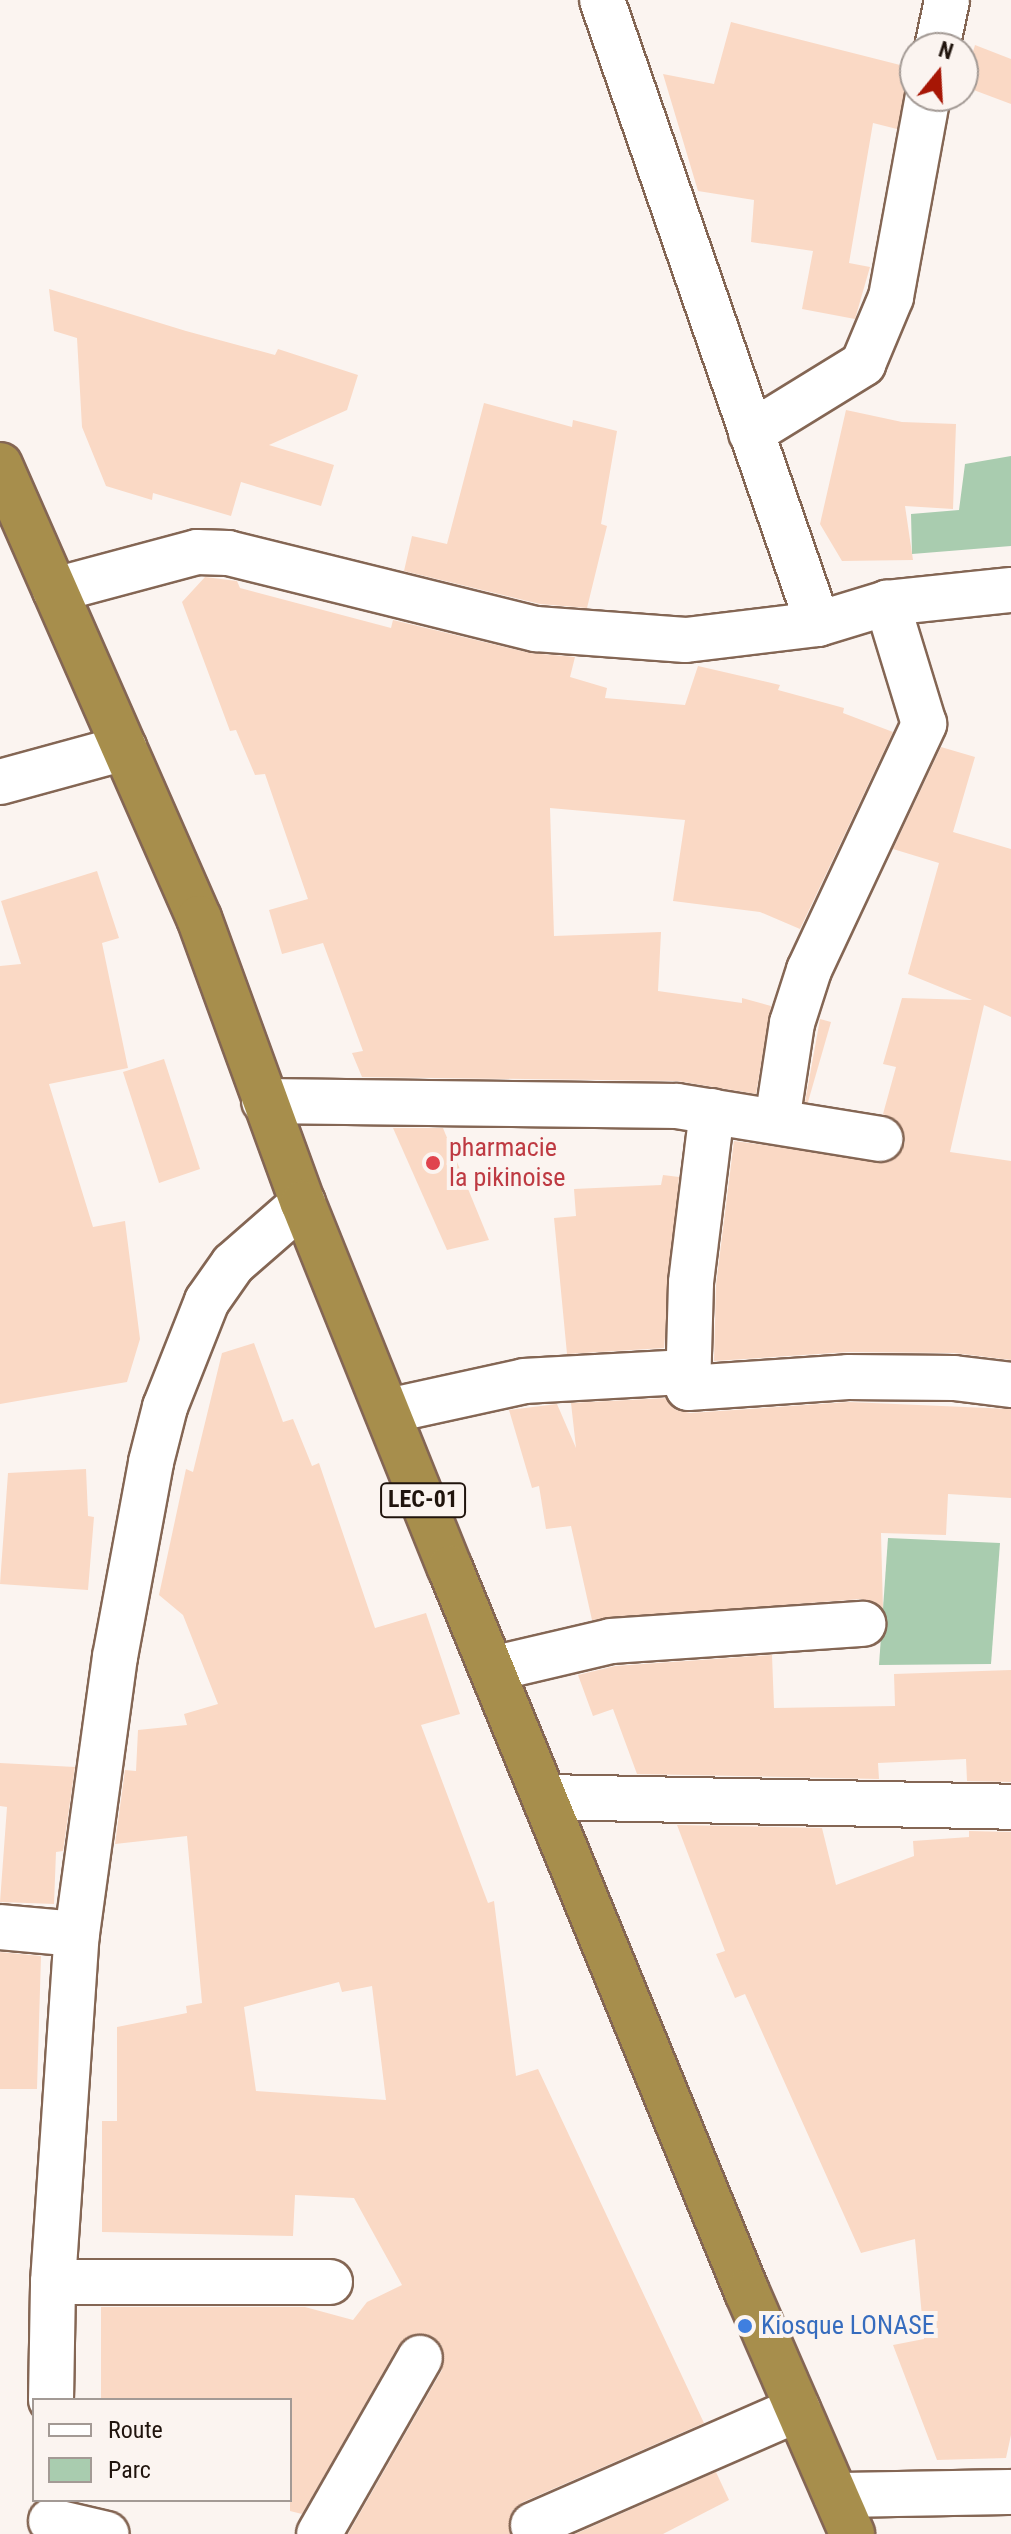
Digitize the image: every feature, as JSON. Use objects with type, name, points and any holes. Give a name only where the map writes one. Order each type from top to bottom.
[{"type":"highway","name":"LEC-01","points":[[0,465],[199,918],[303,1203],[492,1669],[844,2514]]},
{"type":"street","points":[[602,0],[818,624]]},
{"type":"street","points":[[940,32],[947,0]]},
{"type":"street","points":[[751,433],[863,364],[891,297],[925,112]]},
{"type":"street","points":[[55,590],[197,552],[228,553],[488,620],[578,636],[686,640],[818,624],[887,603],[1011,590]]},
{"type":"street","points":[[777,1121],[792,1023],[809,970],[924,724],[887,603]]},
{"type":"street","points":[[0,782],[124,748]]},
{"type":"street","points":[[264,1101],[603,1103],[712,1111],[880,1139]]},
{"type":"street","points":[[712,1111],[691,1283],[688,1388],[848,1377],[954,1378],[1011,1385]]},
{"type":"street","points":[[51,2398],[53,2282],[77,1934],[115,1657],[165,1407],[207,1301],[233,1264],[303,1203]]},
{"type":"street","points":[[388,1411],[524,1381],[687,1372]]},
{"type":"street","points":[[492,1669],[611,1641],[863,1624]]},
{"type":"street","points":[[545,1797],[1011,1807]]},
{"type":"street","points":[[0,1927],[77,1934]]},
{"type":"street","points":[[53,2282],[330,2282]]},
{"type":"street","points":[[319,2534],[420,2358]]},
{"type":"street","points":[[533,2525],[798,2409]]},
{"type":"street","points":[[844,2514],[1011,2492]]},
{"type":"street","points":[[51,2518],[107,2534]]},
{"type":"green space","points":[[1011,456],[1011,546],[912,554],[911,514],[959,510],[965,464]]},
{"type":"green space","points":[[888,1538],[1000,1543],[991,1664],[879,1665]]},
{"type":"building","points":[[731,22],[899,65],[901,112],[897,129],[873,123],[849,263],[870,267],[855,319],[802,309],[813,251],[751,242],[754,200],[698,191],[663,74],[714,84]]},
{"type":"building","points":[[979,47],[1011,59],[1011,104],[979,92]]},
{"type":"building","points":[[49,289],[186,331],[275,355],[278,349],[358,375],[347,410],[269,445],[334,465],[321,506],[241,482],[231,516],[153,493],[152,500],[106,486],[82,427],[77,338],[54,331]]},
{"type":"building","points":[[484,403],[572,427],[573,420],[617,431],[601,524],[607,526],[587,608],[540,604],[404,571],[412,536],[447,544]]},
{"type":"building","points":[[846,410],[902,422],[956,424],[953,509],[905,506],[913,560],[842,561],[820,524]]},
{"type":"building","points":[[205,577],[237,581],[240,588],[391,628],[393,620],[530,653],[575,657],[570,677],[607,688],[605,698],[685,705],[698,666],[780,685],[778,690],[844,708],[843,713],[893,732],[800,929],[760,912],[673,901],[685,820],[550,808],[554,936],[661,932],[658,991],[742,1003],[742,998],[771,1006],[756,1094],[677,1081],[362,1077],[352,1053],[363,1051],[323,943],[282,954],[269,910],[308,899],[265,774],[255,775],[236,730],[230,731],[182,602]]},
{"type":"building","points":[[941,747],[975,757],[953,832],[1011,849],[1011,1017],[984,1005],[950,1152],[1011,1161],[1011,1360],[954,1353],[848,1352],[714,1361],[716,1285],[734,1141],[890,1162],[905,1142],[896,1120],[883,1114],[896,1067],[883,1064],[902,998],[972,1000],[908,974],[939,863],[893,849]]},
{"type":"building","points":[[97,871],[119,938],[102,943],[128,1068],[49,1084],[93,1227],[125,1221],[140,1339],[127,1382],[0,1404],[0,966],[21,964],[1,901]]},
{"type":"building","points":[[820,1019],[831,1022],[808,1102],[805,1102]]},
{"type":"building","points":[[164,1059],[200,1169],[159,1183],[123,1072]]},
{"type":"building","points":[[393,1128],[443,1128],[489,1240],[447,1250]]},
{"type":"building","points":[[663,1175],[679,1177],[664,1348],[567,1354],[554,1218],[576,1216],[574,1189],[661,1185]]},
{"type":"building","points":[[254,1343],[283,1422],[293,1419],[312,1466],[319,1463],[375,1628],[426,1613],[460,1714],[421,1725],[488,1903],[494,1901],[516,2076],[538,2069],[704,2423],[523,2502],[512,2511],[510,2534],[348,2534],[442,2370],[442,2346],[432,2336],[408,2336],[398,2346],[302,2514],[290,2511],[292,2398],[101,2398],[101,2307],[305,2307],[353,2320],[367,2302],[402,2285],[354,2198],[295,2195],[293,2236],[102,2232],[102,2121],[117,2121],[117,2027],[187,2013],[186,2006],[202,2003],[187,1836],[115,1844],[125,1770],[136,1771],[138,1730],[187,1725],[184,1714],[218,1704],[183,1615],[159,1595],[186,1469],[193,1472],[222,1353]],"holes":[[[339,1982],[342,1992],[372,1986],[386,2100],[256,2091],[244,2007]]]},
{"type":"building","points":[[666,1398],[676,1410],[690,1413],[849,1402],[1011,1409],[1011,1498],[948,1494],[946,1535],[881,1533],[883,1610],[861,1599],[592,1620],[571,1526],[546,1529],[539,1486],[532,1488],[509,1410],[557,1404],[576,1448],[571,1403]]},
{"type":"building","points":[[86,1469],[88,1516],[94,1517],[88,1590],[0,1584],[8,1473]]},
{"type":"building","points":[[772,1655],[774,1708],[895,1706],[894,1674],[1011,1670],[1011,1782],[967,1781],[966,1759],[878,1763],[879,1779],[637,1774],[613,1709],[593,1716],[578,1675],[615,1666]]},
{"type":"building","points":[[0,1763],[75,1767],[63,1851],[56,1852],[54,1904],[0,1902],[7,1807],[0,1806]]},
{"type":"building","points":[[677,1825],[822,1828],[836,1885],[914,1856],[913,1841],[969,1837],[969,1831],[1011,1832],[1011,2435],[1006,2458],[937,2460],[893,2345],[924,2339],[915,2239],[861,2253],[745,1994],[735,1998],[716,1954],[725,1951]]},
{"type":"building","points":[[0,1952],[41,1956],[37,2089],[0,2089]]},
{"type":"building","points":[[716,2472],[729,2500],[663,2534],[575,2534]]},
{"type":"place","name":"pharmacie la pikinoise","points":[[433,1163]]},
{"type":"place","name":"Kiosque LONASE","points":[[745,2326]]}]
